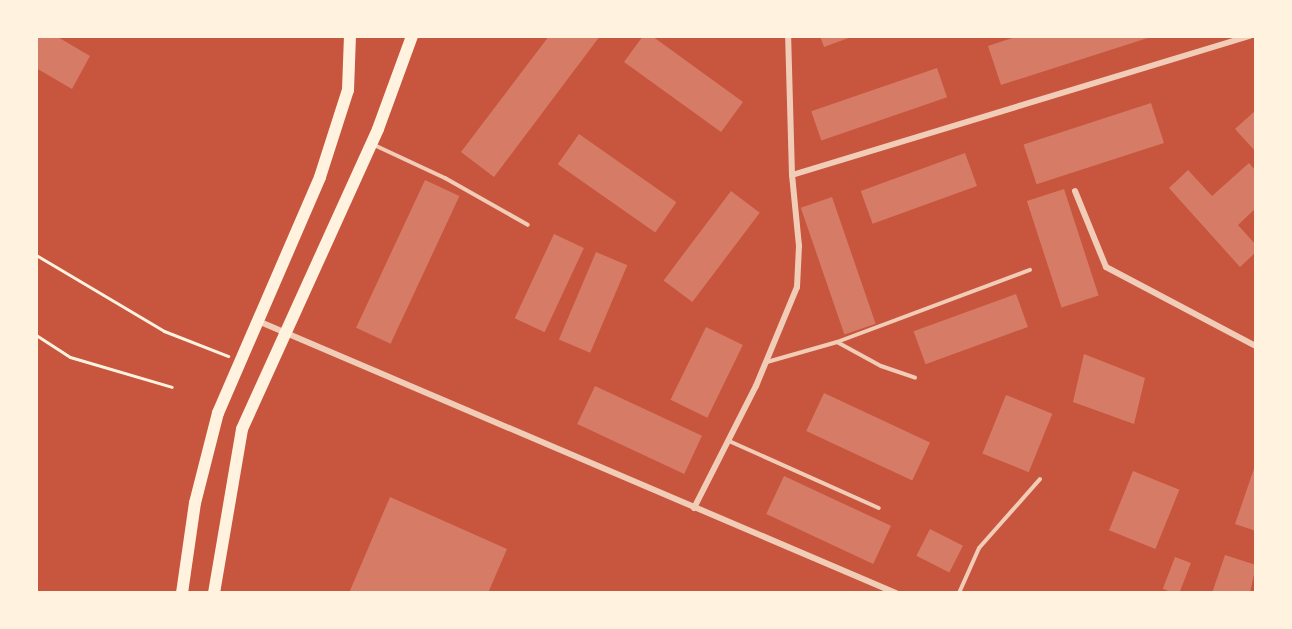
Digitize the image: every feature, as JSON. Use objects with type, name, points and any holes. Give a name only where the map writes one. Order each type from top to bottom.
[{"type":"main road","points":[[182,593],[195,503],[218,413],[320,177],[348,90],[350,36]]},
{"type":"main road","points":[[214,593],[242,429],[283,334],[371,144],[412,36]]},
{"type":"street","points":[[694,508],[766,363],[797,286],[799,246],[792,175],[788,36]]},
{"type":"street","points":[[792,175],[1250,36]]},
{"type":"street","points":[[1076,191],[1106,267],[1256,346]]},
{"type":"street","points":[[258,321],[283,334],[896,593]]},
{"type":"lane","points":[[371,144],[445,178],[528,225]]},
{"type":"lane","points":[[766,363],[837,342],[1030,270]]},
{"type":"lane","points":[[837,342],[881,366],[915,378]]},
{"type":"lane","points":[[729,441],[879,508]]},
{"type":"lane","points":[[959,593],[979,548],[1040,479]]},
{"type":"path","points":[[36,255],[164,331],[240,361]]},
{"type":"path","points":[[36,334],[70,357],[172,387]]},
{"type":"building","points":[[36,36],[56,36],[90,56],[72,89],[36,68]]},
{"type":"building","points":[[549,36],[600,36],[494,177],[461,152]]},
{"type":"building","points":[[643,36],[652,36],[743,102],[721,132],[624,62]]},
{"type":"building","points":[[820,36],[854,36],[824,47]]},
{"type":"building","points":[[1018,36],[1154,36],[1001,85],[988,46]]},
{"type":"building","points":[[937,68],[947,97],[821,141],[811,111]]},
{"type":"building","points":[[1151,103],[1164,143],[1037,184],[1024,144]]},
{"type":"building","points":[[1256,110],[1256,152],[1235,129]]},
{"type":"building","points":[[579,134],[676,202],[655,233],[558,164]]},
{"type":"building","points":[[965,153],[977,186],[873,224],[861,191]]},
{"type":"building","points":[[1249,163],[1256,171],[1256,208],[1238,225],[1256,245],[1256,252],[1240,267],[1169,188],[1188,170],[1212,196]]},
{"type":"building","points":[[425,180],[459,196],[391,344],[356,328]]},
{"type":"building","points":[[1064,189],[1099,296],[1062,308],[1027,201]]},
{"type":"building","points":[[731,191],[760,213],[692,302],[664,280]]},
{"type":"building","points":[[832,197],[876,324],[844,334],[801,208]]},
{"type":"building","points":[[554,234],[584,248],[545,332],[515,318]]},
{"type":"building","points":[[596,252],[627,265],[590,353],[559,339]]},
{"type":"building","points":[[1016,294],[1028,327],[926,364],[914,331]]},
{"type":"building","points":[[706,327],[743,345],[707,418],[670,400]]},
{"type":"building","points":[[1084,354],[1145,378],[1134,424],[1073,402]]},
{"type":"building","points":[[595,386],[702,436],[684,474],[577,424]]},
{"type":"building","points":[[824,393],[930,442],[912,481],[806,431]]},
{"type":"building","points":[[1006,395],[1052,414],[1029,472],[982,453]]},
{"type":"building","points":[[1256,463],[1256,531],[1235,524]]},
{"type":"building","points":[[1133,471],[1179,490],[1155,549],[1109,530]]},
{"type":"building","points":[[784,476],[891,526],[873,564],[766,514]]},
{"type":"building","points":[[390,497],[507,549],[488,593],[349,593]]},
{"type":"building","points":[[930,529],[963,546],[949,573],[916,556]]},
{"type":"building","points":[[1225,555],[1256,565],[1250,593],[1212,593]]},
{"type":"building","points":[[1175,557],[1191,563],[1179,593],[1163,589]]}]
